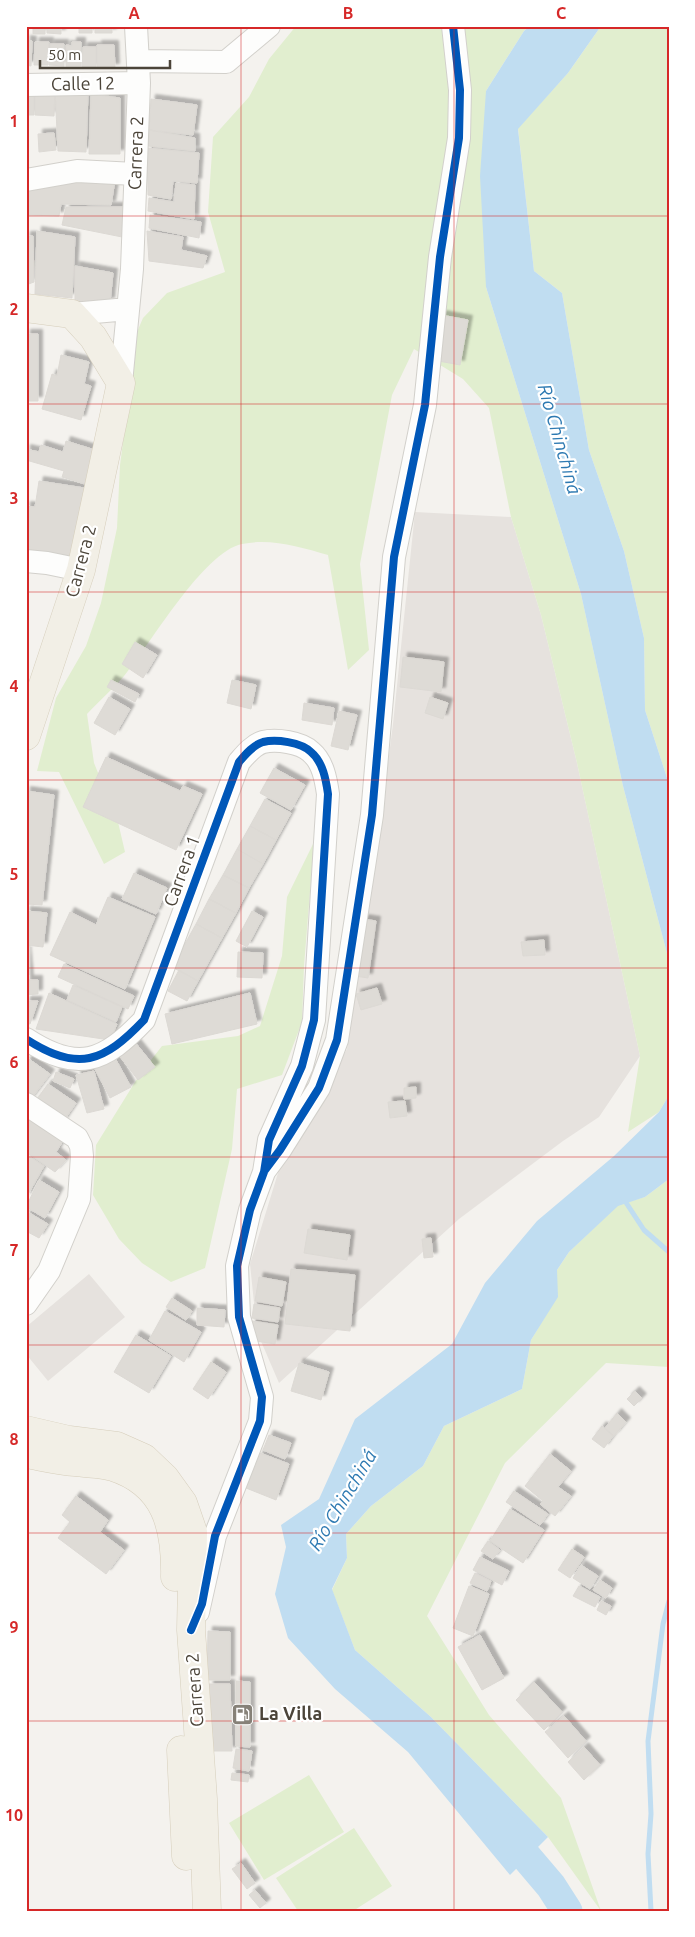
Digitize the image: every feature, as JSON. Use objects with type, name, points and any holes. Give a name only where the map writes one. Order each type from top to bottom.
[{"type":"main road","points":[[26,308],[72,314],[93,337],[120,383]]},
{"type":"main road","name":"Carrera 2","points":[[26,736],[81,570],[120,383]]},
{"type":"main road","name":"Carrera 2","points":[[26,1430],[69,1440],[117,1446],[144,1458],[166,1478],[183,1503],[193,1532],[191,1630],[203,1799],[207,1911]]},
{"type":"main road","name":"Carrera 2","points":[[26,1454],[112,1466],[135,1476],[160,1500],[172,1524],[176,1552],[175,1630],[189,1911]]},
{"type":"street","name":"Carrera 2","points":[[120,383],[132,269],[139,83],[136,26]]},
{"type":"street","points":[[139,61],[226,62],[269,26]]},
{"type":"street","points":[[191,1630],[202,1604],[215,1536],[260,1421],[262,1398],[240,1316],[237,1266],[250,1210],[264,1172],[319,1088],[337,1040],[372,815],[394,557],[425,405],[440,257],[459,138],[460,90],[453,26]]},
{"type":"street","name":"Calle 12","points":[[26,85],[139,83]]},
{"type":"street","points":[[26,180],[77,171],[135,174]]},
{"type":"street","points":[[72,314],[128,310]]},
{"type":"street","points":[[26,561],[81,570]]},
{"type":"street","name":"Carrera 1","points":[[26,1039],[48,1053],[78,1060],[98,1057],[123,1042],[144,1020],[232,776],[239,762],[249,751],[262,742],[292,743],[311,751],[325,773],[328,794],[314,1020],[302,1066],[269,1140],[264,1172]]},
{"type":"street","points":[[26,1104],[77,1138],[81,1146],[82,1156],[80,1199],[50,1270],[26,1304]]},
{"type":"shaded area","points":[[415,512],[511,517],[541,615],[577,763],[640,1056],[599,1117],[563,1141],[459,1219],[279,1383],[257,1332],[250,1264],[282,1160],[302,1133],[347,1049],[371,896],[393,724]]},
{"type":"shaded area","points":[[89,1274],[125,1317],[48,1381],[26,1354],[26,1327]]},
{"type":"green space","points":[[296,26],[530,26],[524,31],[486,91],[486,287],[581,594],[623,786],[669,961],[669,1095],[659,1112],[628,1132],[640,1056],[577,763],[541,615],[511,517],[489,408],[463,379],[414,349],[392,395],[360,564],[369,650],[348,670],[328,555],[296,546],[275,543],[253,542],[242,544],[227,551],[194,581],[124,676],[87,714],[94,763],[118,822],[125,852],[104,864],[59,772],[37,771],[56,698],[86,646],[101,603],[117,528],[120,465],[130,389],[131,346],[143,318],[167,293],[225,272],[208,212],[213,137],[249,97],[269,59]]},
{"type":"green space","points":[[601,26],[669,26],[669,784],[645,710],[644,638],[624,551],[589,450],[562,293],[534,271],[518,128],[568,73]]},
{"type":"green space","points":[[314,842],[304,966],[302,1022],[282,1075],[237,1089],[232,1149],[205,1268],[171,1282],[142,1263],[119,1239],[93,1195],[96,1145],[140,1074],[162,1046],[238,1036],[260,1026],[282,956],[287,897]]},
{"type":"green space","points":[[669,1179],[669,1367],[606,1363],[505,1463],[427,1616],[489,1715],[561,1798],[601,1911],[548,1837],[431,1717],[355,1650],[332,1590],[347,1558],[346,1534],[371,1506],[423,1466],[444,1426],[522,1389],[531,1340],[557,1297],[557,1270],[569,1252],[618,1205],[645,1197]]},
{"type":"green space","points":[[309,1775],[344,1832],[264,1880],[229,1823]]},
{"type":"green space","points":[[354,1828],[392,1886],[353,1911],[298,1911],[276,1878]]},
{"type":"water","points":[[530,26],[601,26],[568,73],[518,129],[534,271],[562,293],[589,450],[624,551],[644,638],[645,710],[669,784],[669,961],[623,786],[581,594],[486,287],[480,176],[486,91],[524,31]]},
{"type":"water","points":[[669,1095],[669,1179],[645,1197],[618,1206],[569,1252],[557,1270],[558,1297],[531,1340],[522,1389],[444,1426],[423,1466],[371,1506],[346,1534],[347,1558],[332,1589],[355,1650],[431,1717],[548,1837],[510,1875],[408,1752],[335,1689],[288,1638],[275,1594],[286,1547],[281,1525],[319,1499],[355,1419],[452,1344],[485,1283],[537,1221],[614,1156],[659,1112]]},
{"type":"building","points":[[33,26],[45,26],[45,34],[33,34]]},
{"type":"building","points":[[47,26],[61,26],[61,34],[47,33]]},
{"type":"building","points":[[79,26],[92,26],[92,33],[79,33]]},
{"type":"building","points":[[95,26],[112,26],[112,33],[95,33]]},
{"type":"building","points":[[26,40],[32,41],[31,66],[26,65]]},
{"type":"building","points":[[35,42],[49,42],[48,65],[34,65]]},
{"type":"building","points":[[72,42],[81,42],[81,66],[66,66],[66,45],[72,46]]},
{"type":"building","points":[[50,44],[64,44],[64,66],[49,65]]},
{"type":"building","points":[[97,45],[114,45],[115,68],[97,68]]},
{"type":"building","points":[[83,47],[96,47],[96,68],[82,68]]},
{"type":"building","points":[[35,91],[55,91],[54,116],[35,115]]},
{"type":"building","points":[[55,91],[88,91],[86,152],[58,151]]},
{"type":"building","points":[[26,93],[34,93],[34,115],[26,115]]},
{"type":"building","points":[[91,94],[120,98],[120,154],[89,154]]},
{"type":"building","points":[[151,99],[197,105],[193,135],[149,130]]},
{"type":"building","points":[[149,130],[195,138],[195,151],[148,146]]},
{"type":"building","points":[[54,133],[56,150],[39,152],[38,134]]},
{"type":"building","points":[[147,148],[199,153],[197,183],[173,181],[171,199],[148,195]]},
{"type":"building","points":[[115,180],[111,205],[61,204],[59,216],[26,215],[26,185]]},
{"type":"building","points":[[176,183],[195,185],[194,219],[148,211],[149,198],[174,202]]},
{"type":"building","points":[[66,207],[125,207],[122,237],[62,225]]},
{"type":"building","points":[[150,215],[201,222],[199,238],[149,228]]},
{"type":"building","points":[[37,231],[75,237],[72,298],[35,294]]},
{"type":"building","points":[[147,231],[183,237],[181,250],[207,256],[203,268],[149,261]]},
{"type":"building","points":[[26,236],[33,236],[34,282],[26,285]]},
{"type":"building","points":[[75,266],[113,273],[110,302],[75,302]]},
{"type":"building","points":[[441,315],[468,320],[460,365],[433,360]]},
{"type":"building","points":[[26,334],[38,334],[38,401],[26,401]]},
{"type":"building","points":[[61,355],[89,362],[84,384],[91,386],[81,420],[42,409],[52,374],[57,376]]},
{"type":"building","points":[[66,441],[95,450],[85,484],[62,477],[64,471],[26,460],[26,449],[39,452],[41,445],[63,452]]},
{"type":"building","points":[[39,481],[91,489],[78,567],[26,558],[26,506],[35,507]]},
{"type":"building","points":[[135,642],[157,655],[143,678],[122,664]]},
{"type":"building","points":[[403,657],[444,662],[441,692],[400,687]]},
{"type":"building","points":[[111,680],[139,694],[135,702],[107,687]]},
{"type":"building","points":[[232,680],[256,685],[251,709],[227,703]]},
{"type":"building","points":[[109,697],[130,709],[115,735],[94,723]]},
{"type":"building","points":[[430,697],[448,703],[443,719],[425,713]]},
{"type":"building","points":[[304,703],[334,708],[332,725],[302,720]]},
{"type":"building","points":[[339,711],[357,715],[348,750],[331,746]]},
{"type":"building","points":[[106,757],[180,791],[183,786],[202,794],[176,850],[83,807]]},
{"type":"building","points":[[274,768],[305,785],[291,810],[260,793]]},
{"type":"building","points":[[26,791],[54,795],[42,905],[26,904]]},
{"type":"building","points":[[265,799],[291,813],[276,840],[250,826]]},
{"type":"building","points":[[250,826],[276,840],[263,864],[237,849]]},
{"type":"building","points":[[237,849],[263,864],[249,888],[223,875]]},
{"type":"building","points":[[134,873],[167,888],[156,914],[122,899]]},
{"type":"building","points":[[223,875],[249,888],[236,913],[209,899]]},
{"type":"building","points":[[108,897],[155,917],[125,989],[50,955],[70,912],[96,925]]},
{"type":"building","points":[[209,899],[236,913],[222,938],[196,924]]},
{"type":"building","points":[[26,911],[47,913],[43,947],[26,945]]},
{"type":"building","points":[[252,911],[263,917],[247,947],[236,941]]},
{"type":"building","points":[[363,919],[376,921],[368,978],[355,976]]},
{"type":"building","points":[[196,924],[222,938],[198,981],[172,967]]},
{"type":"building","points":[[544,940],[545,955],[523,956],[521,942]]},
{"type":"building","points":[[26,947],[29,980],[38,980],[38,994],[26,995]]},
{"type":"building","points":[[238,952],[263,953],[262,978],[237,977]]},
{"type":"building","points":[[64,964],[134,996],[128,1009],[58,977]]},
{"type":"building","points":[[179,970],[198,981],[187,1001],[168,991]]},
{"type":"building","points":[[73,985],[122,1007],[116,1022],[67,1000]]},
{"type":"building","points":[[377,988],[382,1004],[361,1010],[356,994]]},
{"type":"building","points":[[49,993],[117,1024],[110,1040],[36,1029]]},
{"type":"building","points":[[250,993],[257,1024],[172,1044],[165,1014]]},
{"type":"building","points":[[26,1001],[38,1001],[30,1024],[26,1023]]},
{"type":"building","points":[[134,1041],[155,1067],[138,1080],[118,1054]]},
{"type":"building","points":[[115,1058],[131,1087],[110,1098],[95,1069]]},
{"type":"building","points":[[29,1059],[50,1074],[30,1100],[26,1098],[26,1062]]},
{"type":"building","points":[[94,1071],[104,1109],[87,1113],[76,1075]]},
{"type":"building","points":[[56,1072],[74,1079],[70,1088],[53,1081]]},
{"type":"building","points":[[48,1084],[76,1103],[63,1122],[34,1103]]},
{"type":"building","points":[[416,1087],[416,1098],[404,1099],[404,1088]]},
{"type":"building","points":[[405,1101],[407,1116],[390,1118],[388,1102]]},
{"type":"building","points":[[26,1115],[63,1141],[56,1152],[66,1160],[55,1172],[26,1152]]},
{"type":"building","points":[[26,1154],[44,1166],[26,1198]]},
{"type":"building","points":[[39,1180],[59,1192],[45,1218],[26,1207]]},
{"type":"building","points":[[26,1211],[48,1224],[39,1238],[26,1231]]},
{"type":"building","points":[[308,1229],[350,1235],[347,1260],[304,1253]]},
{"type":"building","points":[[431,1238],[433,1257],[424,1258],[422,1239]]},
{"type":"building","points":[[291,1269],[355,1275],[350,1331],[285,1324]]},
{"type":"building","points":[[259,1277],[286,1282],[282,1306],[255,1301]]},
{"type":"building","points":[[172,1298],[192,1311],[186,1320],[166,1307]]},
{"type":"building","points":[[254,1304],[280,1308],[278,1322],[252,1318]]},
{"type":"building","points":[[197,1308],[225,1310],[224,1327],[197,1325]]},
{"type":"building","points":[[165,1311],[201,1332],[184,1362],[149,1340]]},
{"type":"building","points":[[252,1321],[278,1325],[275,1344],[249,1340]]},
{"type":"building","points":[[136,1335],[171,1356],[149,1393],[114,1372]]},
{"type":"building","points":[[211,1362],[226,1372],[208,1399],[193,1389]]},
{"type":"building","points":[[299,1363],[329,1372],[321,1400],[291,1391]]},
{"type":"building","points":[[635,1391],[642,1398],[634,1406],[627,1399]]},
{"type":"building","points":[[617,1413],[626,1422],[614,1436],[605,1428]]},
{"type":"building","points":[[602,1426],[613,1436],[604,1448],[592,1439]]},
{"type":"building","points":[[269,1435],[291,1443],[285,1459],[263,1450]]},
{"type":"building","points":[[260,1453],[289,1464],[276,1500],[246,1488]]},
{"type":"building","points":[[550,1454],[571,1471],[558,1487],[571,1496],[555,1516],[540,1504],[543,1501],[525,1486]]},
{"type":"building","points":[[514,1491],[548,1514],[540,1525],[506,1502]]},
{"type":"building","points":[[76,1496],[108,1520],[100,1532],[124,1550],[106,1574],[58,1538],[70,1522],[62,1515]]},
{"type":"building","points":[[510,1509],[544,1530],[523,1563],[490,1541]]},
{"type":"building","points":[[488,1541],[500,1550],[493,1559],[481,1551]]},
{"type":"building","points":[[572,1549],[584,1557],[570,1578],[558,1570]]},
{"type":"building","points":[[480,1557],[509,1571],[502,1585],[473,1570]]},
{"type":"building","points":[[581,1565],[598,1576],[590,1589],[573,1578]]},
{"type":"building","points":[[475,1573],[491,1581],[487,1591],[470,1583]]},
{"type":"building","points":[[600,1580],[612,1588],[606,1598],[593,1590]]},
{"type":"building","points":[[469,1586],[489,1594],[473,1636],[453,1628]]},
{"type":"building","points":[[579,1586],[600,1597],[595,1607],[573,1596]]},
{"type":"building","points":[[601,1601],[611,1606],[606,1615],[597,1610]]},
{"type":"building","points":[[208,1631],[230,1632],[230,1680],[207,1680]]},
{"type":"building","points":[[480,1635],[504,1678],[482,1690],[458,1647]]},
{"type":"building","name":"La Villa","points":[[236,1681],[250,1682],[250,1747],[236,1746]]},
{"type":"building","points":[[534,1682],[562,1712],[544,1730],[516,1700]]},
{"type":"building","points":[[209,1684],[230,1684],[232,1751],[211,1751]]},
{"type":"building","points":[[564,1716],[586,1741],[568,1758],[545,1732]]},
{"type":"building","points":[[584,1747],[600,1765],[584,1780],[568,1762]]},
{"type":"building","points":[[236,1749],[252,1751],[249,1771],[233,1768]]},
{"type":"building","points":[[232,1773],[249,1775],[248,1782],[231,1780]]},
{"type":"building","points":[[241,1863],[255,1883],[247,1889],[232,1869]]},
{"type":"building","points":[[255,1890],[266,1903],[260,1908],[249,1895]]},
{"type":"waterway","points":[[623,1198],[644,1230],[669,1252]]},
{"type":"waterway","points":[[651,1911],[648,1854],[651,1814],[648,1741],[663,1624],[669,1601]]},
{"type":"waterway","name":"Río Chinchiná","points":[[500,1826],[551,1886],[567,1911]]},
{"type":"cycle path","points":[[265,1170],[280,1150],[319,1088],[337,1040],[372,815],[394,557],[425,405],[440,257],[459,138],[460,90],[453,26]]},
{"type":"cycle path","points":[[26,1039],[44,1050],[76,1059],[90,1058],[103,1053],[130,1034],[144,1020],[239,762],[256,745],[268,741],[295,744],[307,749],[315,756],[323,771],[328,794],[314,1020],[302,1066],[269,1140],[264,1172],[250,1210],[237,1266],[239,1317],[262,1397],[260,1421],[215,1536],[202,1604],[191,1630]]},
{"type":"place","name":"La Villa","points":[[243,1714]]}]
